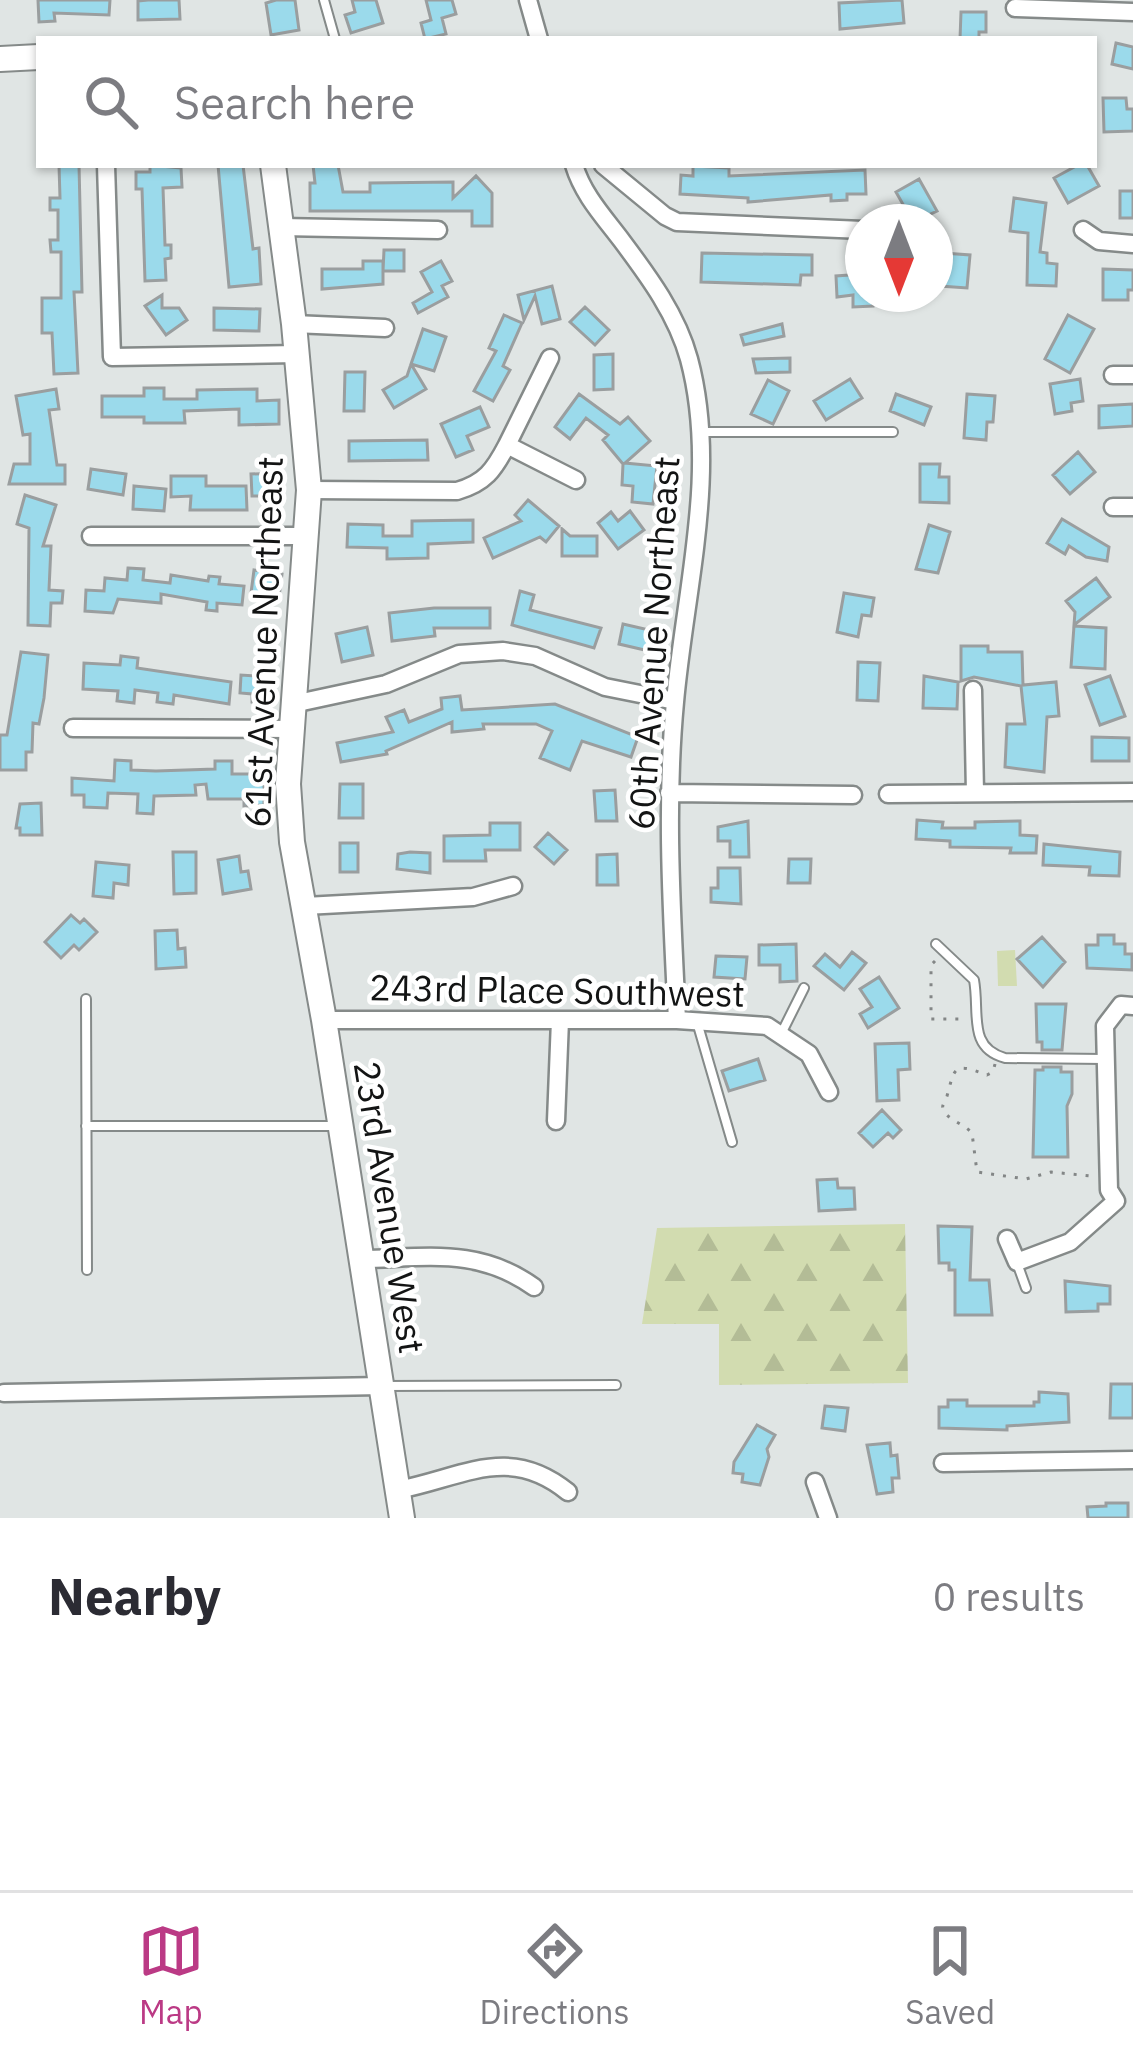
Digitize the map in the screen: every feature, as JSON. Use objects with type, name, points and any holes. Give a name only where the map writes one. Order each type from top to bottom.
[{"type":"street","points":[[527,0],[538,36]]},
{"type":"street","points":[[1015,8],[1133,12]]},
{"type":"street","points":[[0,59],[36,57]]},
{"type":"street","points":[[106,168],[112,357],[297,354]]},
{"type":"street","name":"61st Avenue Northeast","points":[[274,168],[309,490],[292,716],[290,814],[305,907]]},
{"type":"street","name":"60th Avenue Northeast","points":[[575,168],[593,205],[665,302],[679,330],[702,432],[699,507],[675,701],[669,793],[677,1020]]},
{"type":"street","points":[[607,168],[677,221],[845,229]]},
{"type":"street","points":[[282,227],[438,230]]},
{"type":"street","points":[[1083,230],[1099,241],[1133,244]]},
{"type":"street","points":[[294,324],[385,328]]},
{"type":"street","points":[[309,490],[458,491],[476,485],[492,474],[550,358]]},
{"type":"street","points":[[1114,375],[1133,375]]},
{"type":"street","points":[[507,445],[576,480]]},
{"type":"street","points":[[1113,507],[1133,507]]},
{"type":"street","points":[[92,536],[308,536]]},
{"type":"street","points":[[73,728],[292,716],[459,654],[503,651],[535,656],[605,687],[675,701]]},
{"type":"street","points":[[973,690],[975,794]]},
{"type":"street","points":[[888,794],[1133,792]]},
{"type":"street","points":[[669,793],[853,795]]},
{"type":"street","points":[[305,907],[473,898],[513,886]]},
{"type":"street","name":"23rd Avenue West","points":[[305,907],[402,1518]]},
{"type":"street","points":[[1007,1239],[1017,1262],[1070,1242],[1125,1204],[1108,1190],[1105,1026],[1121,1005],[1133,1006]]},
{"type":"street","name":"243rd Place Southwest","points":[[325,1020],[677,1020],[767,1026],[809,1054],[829,1092]]},
{"type":"street","points":[[556,1121],[560,1020]]},
{"type":"street","points":[[362,1259],[461,1257],[493,1263],[534,1287]]},
{"type":"street","points":[[4,1393],[382,1386]]},
{"type":"street","points":[[944,1463],[1133,1460]]},
{"type":"street","points":[[398,1490],[490,1466],[530,1468],[568,1492]]},
{"type":"street","points":[[815,1482],[828,1518]]},
{"type":"lane","points":[[324,0],[333,36]]},
{"type":"lane","points":[[702,432],[893,432]]},
{"type":"lane","points":[[936,944],[974,980],[982,1048],[996,1056],[1106,1059]]},
{"type":"lane","points":[[781,1034],[804,988]]},
{"type":"lane","points":[[86,999],[87,1270]]},
{"type":"lane","points":[[697,1021],[733,1142]]},
{"type":"lane","points":[[86,1126],[341,1126]]},
{"type":"lane","points":[[1017,1262],[1026,1288]]},
{"type":"lane","points":[[382,1386],[616,1385]]},
{"type":"path","points":[[945,951],[931,965],[931,1019],[977,1020]]},
{"type":"path","points":[[996,1056],[993,1072],[987,1076],[970,1068],[956,1070],[943,1103],[947,1114],[972,1133],[977,1172],[1026,1179],[1052,1172],[1090,1176]]},
{"type":"green space","points":[[1015,950],[1017,986],[998,986],[997,951]]},
{"type":"green space","points":[[905,1224],[908,1383],[719,1385],[719,1324],[642,1324],[657,1228]]},
{"type":"building","points":[[38,0],[110,0],[109,15],[54,13],[55,21],[39,22]]},
{"type":"building","points":[[179,0],[180,19],[138,20],[138,1]]},
{"type":"building","points":[[295,0],[299,30],[271,35],[266,3]]},
{"type":"building","points":[[352,0],[376,0],[383,23],[351,33],[345,15],[355,12]]},
{"type":"building","points":[[426,0],[452,0],[456,14],[442,18],[446,34],[424,36],[421,23],[431,20]]},
{"type":"building","points":[[902,0],[904,23],[840,29],[839,3]]},
{"type":"building","points":[[961,12],[986,12],[986,32],[960,36]]},
{"type":"building","points":[[1116,43],[1133,47],[1133,69],[1112,64]]},
{"type":"building","points":[[1103,98],[1126,98],[1127,109],[1133,109],[1133,131],[1104,132]]},
{"type":"building","points":[[59,168],[79,168],[82,292],[74,292],[78,373],[54,374],[52,333],[42,333],[42,298],[61,298],[61,252],[51,252],[50,240],[58,240],[58,210],[50,210],[50,198],[60,198]]},
{"type":"building","points":[[150,168],[181,168],[182,187],[163,188],[165,245],[171,245],[171,258],[165,259],[166,280],[145,281],[142,189],[136,189],[136,172],[150,172]]},
{"type":"building","points":[[218,168],[243,168],[261,284],[229,287]]},
{"type":"building","points":[[313,168],[339,168],[343,192],[370,192],[370,183],[453,182],[453,198],[476,176],[492,193],[492,226],[472,226],[472,211],[310,211],[310,183],[315,183]]},
{"type":"building","points":[[693,168],[729,168],[729,176],[865,170],[866,194],[847,194],[847,200],[831,201],[831,195],[748,202],[748,198],[680,194],[681,175],[693,176]]},
{"type":"building","points":[[1072,168],[1089,168],[1099,186],[1068,203],[1054,178]]},
{"type":"building","points":[[919,179],[933,204],[903,204],[896,192]]},
{"type":"building","points":[[1120,191],[1133,191],[1133,218],[1120,218]]},
{"type":"building","points":[[1014,198],[1046,203],[1040,252],[1047,253],[1047,263],[1057,264],[1056,286],[1027,285],[1028,233],[1010,231]]},
{"type":"building","points":[[384,250],[404,250],[404,271],[383,271]]},
{"type":"building","points":[[702,253],[812,255],[812,275],[801,275],[800,285],[701,282]]},
{"type":"building","points":[[953,254],[970,255],[967,288],[953,287]]},
{"type":"building","points":[[363,261],[383,261],[383,284],[322,289],[322,269],[363,269]]},
{"type":"building","points":[[441,261],[452,281],[442,286],[448,297],[418,313],[413,303],[432,292],[421,272]]},
{"type":"building","points":[[1103,269],[1133,270],[1128,300],[1103,300]]},
{"type":"building","points":[[845,275],[845,296],[837,297],[836,276]]},
{"type":"building","points":[[552,286],[560,319],[542,324],[535,296],[524,320],[518,295]]},
{"type":"building","points":[[162,295],[162,308],[179,308],[187,320],[166,335],[145,306]]},
{"type":"building","points":[[585,307],[609,330],[595,345],[570,322]]},
{"type":"building","points":[[214,308],[260,309],[259,331],[214,330]]},
{"type":"building","points":[[504,315],[522,323],[503,366],[510,370],[493,401],[474,391],[496,351],[489,348]]},
{"type":"building","points":[[1068,315],[1094,329],[1070,373],[1045,359]]},
{"type":"building","points":[[782,324],[784,336],[744,345],[741,335]]},
{"type":"building","points":[[423,329],[446,337],[434,371],[411,364]]},
{"type":"building","points":[[613,354],[613,389],[594,390],[594,355]]},
{"type":"building","points":[[790,358],[790,372],[756,373],[753,359]]},
{"type":"building","points":[[411,364],[426,389],[394,408],[383,390],[407,376]]},
{"type":"building","points":[[345,372],[365,372],[364,411],[344,411]]},
{"type":"building","points":[[850,379],[862,398],[826,420],[814,401]]},
{"type":"building","points":[[1080,379],[1083,401],[1071,403],[1072,411],[1055,414],[1050,384]]},
{"type":"building","points":[[768,380],[789,391],[773,424],[751,414]]},
{"type":"building","points":[[144,388],[164,388],[164,399],[197,399],[197,390],[257,389],[257,401],[279,400],[279,424],[239,425],[239,409],[184,411],[185,423],[102,417],[102,396],[144,396]]},
{"type":"building","points":[[56,389],[59,409],[49,410],[57,465],[65,465],[65,484],[9,484],[14,464],[30,464],[30,434],[23,435],[16,396]]},
{"type":"building","points":[[579,394],[620,424],[628,417],[650,441],[625,463],[657,466],[653,504],[632,502],[633,486],[622,485],[623,464],[603,440],[608,435],[586,418],[570,439],[555,427]]},
{"type":"building","points":[[896,394],[931,407],[924,425],[890,411]]},
{"type":"building","points":[[967,394],[995,396],[986,440],[964,438]]},
{"type":"building","points":[[1133,404],[1133,426],[1099,428],[1099,406]]},
{"type":"building","points":[[480,407],[489,427],[467,436],[473,450],[456,457],[441,424]]},
{"type":"building","points":[[427,440],[428,460],[349,461],[349,441]]},
{"type":"building","points":[[1078,452],[1095,472],[1070,494],[1053,475]]},
{"type":"building","points":[[920,464],[940,464],[939,477],[949,477],[949,503],[920,502]]},
{"type":"building","points":[[91,469],[126,474],[123,495],[88,489]]},
{"type":"building","points":[[282,473],[283,496],[252,496],[251,474]]},
{"type":"building","points":[[171,476],[206,476],[206,486],[246,486],[247,510],[190,510],[191,496],[171,497]]},
{"type":"building","points":[[134,486],[166,489],[164,511],[133,509]]},
{"type":"building","points":[[25,495],[56,505],[43,546],[51,546],[49,590],[63,591],[62,603],[51,603],[50,626],[28,625],[29,528],[17,524]]},
{"type":"building","points":[[528,500],[559,526],[546,542],[540,537],[493,558],[484,538],[521,521],[515,515]]},
{"type":"building","points":[[630,511],[644,530],[618,549],[598,523],[611,512],[618,521]]},
{"type":"building","points":[[1062,519],[1109,547],[1107,561],[1086,557],[1069,546],[1065,554],[1047,543]]},
{"type":"building","points":[[473,520],[473,542],[428,544],[428,558],[387,559],[387,548],[347,547],[348,524],[383,525],[383,536],[412,536],[412,521]]},
{"type":"building","points":[[929,525],[950,532],[938,573],[916,569]]},
{"type":"building","points":[[562,529],[570,536],[597,536],[597,556],[562,556]]},
{"type":"building","points":[[128,568],[144,569],[143,580],[170,583],[171,575],[208,581],[209,576],[220,577],[219,584],[244,586],[242,605],[217,603],[217,611],[206,610],[207,602],[161,594],[161,603],[118,599],[113,613],[85,611],[86,590],[104,591],[105,578],[127,580]]},
{"type":"building","points":[[254,570],[282,574],[279,597],[251,593]]},
{"type":"building","points":[[1096,578],[1110,597],[1074,625],[1075,612],[1066,601]]},
{"type":"building","points":[[520,591],[534,595],[530,610],[601,628],[594,648],[512,625]]},
{"type":"building","points":[[844,593],[874,598],[871,616],[862,615],[858,637],[837,632]]},
{"type":"building","points":[[490,608],[490,628],[434,628],[435,636],[392,641],[389,613]]},
{"type":"building","points":[[623,624],[658,632],[653,652],[619,644]]},
{"type":"building","points":[[1074,626],[1106,628],[1105,669],[1071,667]]},
{"type":"building","points":[[367,627],[373,655],[342,662],[336,634]]},
{"type":"building","points":[[961,646],[1022,652],[1023,685],[1056,682],[1059,716],[1047,717],[1044,772],[1005,767],[1007,724],[1025,724],[1021,686],[974,677],[961,681]]},
{"type":"building","points":[[21,652],[48,655],[44,698],[39,724],[33,723],[26,770],[0,770],[0,735],[7,735]]},
{"type":"building","points":[[121,656],[138,658],[137,668],[231,682],[229,704],[174,695],[173,704],[157,702],[158,693],[135,690],[134,703],[117,701],[118,691],[83,689],[84,663],[120,665]]},
{"type":"building","points":[[858,662],[880,663],[878,701],[857,700]]},
{"type":"building","points":[[257,669],[272,671],[269,703],[252,702],[252,694],[240,693],[241,675],[256,676]]},
{"type":"building","points":[[924,676],[958,682],[957,709],[923,708]]},
{"type":"building","points":[[1110,676],[1125,716],[1100,725],[1085,685]]},
{"type":"building","points":[[460,696],[462,710],[555,704],[638,737],[631,757],[582,741],[570,770],[540,758],[552,731],[536,724],[483,724],[484,729],[452,732],[452,722],[387,754],[341,762],[337,743],[393,732],[386,717],[404,710],[409,722],[442,709],[441,698]]},
{"type":"building","points":[[1092,737],[1129,738],[1129,761],[1092,761]]},
{"type":"building","points":[[115,760],[131,761],[131,770],[156,771],[215,769],[215,761],[232,761],[232,774],[255,774],[255,765],[271,765],[271,775],[264,784],[264,805],[244,806],[244,799],[208,799],[206,784],[195,785],[196,795],[154,796],[153,814],[137,813],[138,794],[108,793],[107,808],[84,807],[84,795],[72,795],[72,778],[114,781]]},
{"type":"building","points":[[340,784],[363,784],[363,818],[339,818]]},
{"type":"building","points":[[615,790],[617,821],[596,821],[594,791]]},
{"type":"building","points":[[41,803],[42,835],[20,835],[16,828],[20,804]]},
{"type":"building","points":[[917,820],[943,822],[942,828],[1020,821],[1020,835],[1037,836],[1036,853],[950,847],[950,841],[916,839]]},
{"type":"building","points":[[748,821],[749,857],[730,857],[730,841],[718,841],[718,827]]},
{"type":"building","points":[[490,823],[520,823],[520,850],[485,850],[486,861],[444,861],[444,836],[490,835]]},
{"type":"building","points":[[548,833],[567,850],[554,864],[535,847]]},
{"type":"building","points":[[340,843],[358,843],[358,872],[340,872]]},
{"type":"building","points":[[1044,844],[1120,852],[1119,876],[1089,875],[1090,867],[1043,865]]},
{"type":"building","points":[[173,852],[196,852],[196,893],[174,894]]},
{"type":"building","points":[[430,853],[430,873],[397,869],[398,854]]},
{"type":"building","points":[[617,854],[618,885],[597,885],[597,855]]},
{"type":"building","points":[[239,856],[251,889],[223,894],[218,860]]},
{"type":"building","points":[[789,859],[811,859],[810,883],[788,883]]},
{"type":"building","points":[[96,862],[129,865],[128,885],[114,883],[113,898],[93,896]]},
{"type":"building","points":[[718,868],[740,868],[741,904],[711,902],[711,888],[718,888]]},
{"type":"building","points":[[71,915],[80,923],[84,919],[97,932],[79,950],[74,945],[61,958],[45,942]]},
{"type":"building","points":[[177,930],[186,967],[156,969],[155,931]]},
{"type":"building","points":[[1098,935],[1114,935],[1114,944],[1125,944],[1125,954],[1132,954],[1132,970],[1087,968],[1086,945],[1098,945]]},
{"type":"building","points":[[1042,937],[1065,962],[1043,987],[1017,959]]},
{"type":"building","points":[[796,944],[797,981],[780,982],[780,965],[759,965],[759,945]]},
{"type":"building","points":[[852,952],[866,963],[844,990],[814,966],[825,954],[840,967]]},
{"type":"building","points":[[716,956],[747,957],[745,979],[714,977]]},
{"type":"building","points":[[879,977],[899,1008],[868,1028],[860,1014],[872,1007],[860,989]]},
{"type":"building","points":[[1036,1004],[1066,1004],[1062,1050],[1042,1050],[1042,1042],[1037,1042]]},
{"type":"building","points":[[909,1043],[910,1069],[898,1070],[899,1100],[877,1101],[875,1044]]},
{"type":"building","points":[[758,1059],[765,1080],[729,1091],[722,1071]]},
{"type":"building","points":[[1035,1070],[1072,1072],[1068,1157],[1033,1157]]},
{"type":"building","points":[[882,1110],[901,1130],[893,1138],[888,1133],[873,1147],[859,1133]]},
{"type":"building","points":[[837,1179],[838,1188],[854,1188],[855,1209],[819,1211],[817,1180]]},
{"type":"building","points":[[938,1226],[972,1227],[970,1280],[989,1280],[992,1315],[955,1315],[955,1270],[949,1270],[949,1263],[939,1263]]},
{"type":"building","points":[[1065,1281],[1110,1286],[1110,1304],[1098,1304],[1098,1311],[1066,1312]]},
{"type":"building","points":[[1111,1384],[1133,1384],[1133,1418],[1110,1418]]},
{"type":"building","points":[[1039,1392],[1068,1394],[1069,1422],[1007,1426],[1007,1430],[939,1428],[939,1407],[948,1407],[948,1400],[967,1400],[967,1406],[1034,1406]]},
{"type":"building","points":[[825,1406],[848,1408],[845,1431],[822,1428]]},
{"type":"building","points":[[757,1425],[775,1435],[767,1449],[760,1485],[742,1482],[743,1474],[733,1473],[734,1462]]},
{"type":"building","points":[[890,1443],[891,1456],[897,1455],[899,1478],[892,1478],[893,1492],[877,1494],[867,1445]]},
{"type":"building","points":[[1128,1503],[1128,1518],[1088,1518],[1087,1507]]}]
